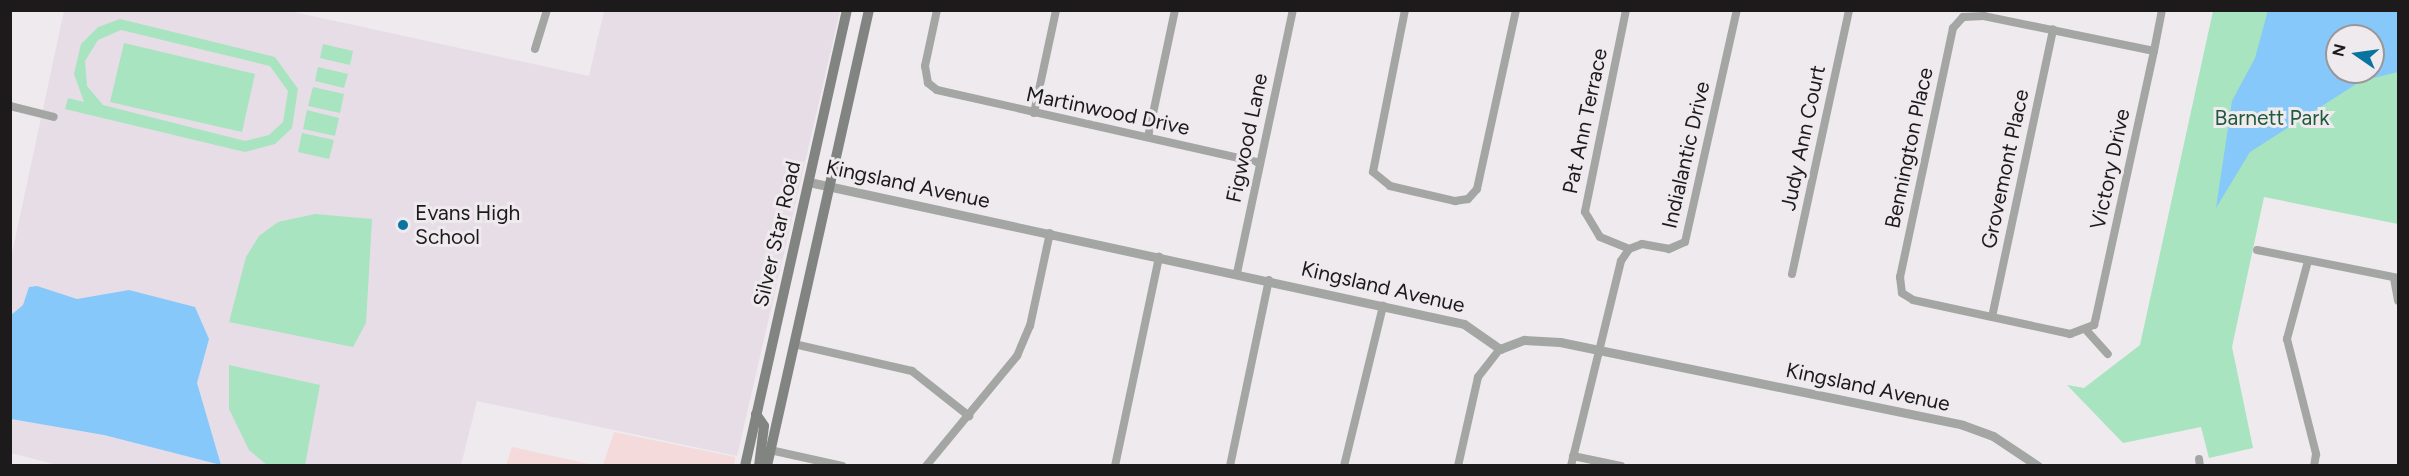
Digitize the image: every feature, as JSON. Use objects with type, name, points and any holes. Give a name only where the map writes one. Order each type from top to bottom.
[{"type":"main road","name":"Silver Star Road","points":[[745,465],[847,10]]},
{"type":"main road","name":"Silver Star Road","points":[[767,465],[869,10]]},
{"type":"main road","points":[[756,414],[764,426],[759,465]]},
{"type":"street","points":[[535,49],[547,10]]},
{"type":"street","name":"Martinwood Drive","points":[[937,10],[925,66],[928,84],[947,94],[1260,163]]},
{"type":"street","points":[[1034,113],[1056,10]]},
{"type":"street","points":[[1148,137],[1175,10]]},
{"type":"street","name":"Figwood Lane","points":[[1237,273],[1293,10]]},
{"type":"street","points":[[1405,10],[1373,172],[1390,186],[1455,201],[1468,199],[1477,189],[1516,10]]},
{"type":"street","name":"Pat Ann Terrace","points":[[1626,10],[1585,212],[1600,237],[1629,249]]},
{"type":"street","name":"Indialantic Drive","points":[[1629,249],[1642,244],[1669,249],[1685,242],[1737,10]]},
{"type":"street","name":"Judy Ann Court","points":[[1792,274],[1849,10]]},
{"type":"street","name":"Victory Drive","points":[[2087,331],[2096,317],[2162,10]]},
{"type":"street","name":"Bennington Place","points":[[1992,317],[1912,300],[1902,293],[1900,277],[1953,28],[1976,14],[2053,29]]},
{"type":"street","points":[[2053,29],[2154,51]]},
{"type":"street","name":"Grovemont Place","points":[[1992,317],[2053,29]]},
{"type":"street","points":[[10,106],[54,117]]},
{"type":"street","name":"Kingsland Avenue","points":[[809,182],[1237,273],[1471,326],[1500,349],[1533,339],[1596,349],[1963,425],[1993,436],[2038,465]]},
{"type":"street","points":[[926,465],[969,416],[1025,341],[1050,233]]},
{"type":"street","points":[[1571,465],[1610,291],[1629,249]]},
{"type":"street","points":[[2257,250],[2396,278],[2398,301]]},
{"type":"street","points":[[1115,465],[1159,257]]},
{"type":"street","points":[[2308,261],[2287,339],[2316,453],[2314,465]]},
{"type":"street","points":[[1230,465],[1269,280]]},
{"type":"street","points":[[1344,465],[1383,306]]},
{"type":"street","points":[[1992,317],[2070,334],[2087,331],[2108,354]]},
{"type":"street","points":[[794,344],[912,371],[969,416]]},
{"type":"street","points":[[1458,465],[1478,377],[1500,349]]},
{"type":"street","points":[[770,450],[842,465]]},
{"type":"street","points":[[1573,456],[1621,465]]},
{"type":"shaded area","name":"Evans High School","points":[[64,11],[289,11],[589,76],[604,11],[840,11],[737,456],[477,401],[461,465],[61,466],[11,453],[11,258]]},
{"type":"shaded area","points":[[614,432],[735,457],[734,465],[603,465]]},
{"type":"shaded area","points":[[512,447],[594,465],[506,465]]},
{"type":"green space","name":"Barnett Park","points":[[2213,11],[2398,11],[2398,224],[2264,197],[2232,347],[2253,448],[2209,458],[2201,427],[2123,443],[2067,385],[2084,388],[2140,345]]},
{"type":"green space","points":[[120,19],[275,57],[298,89],[292,128],[275,144],[245,152],[65,109],[68,98],[84,102],[74,74],[81,44],[98,27]],"holes":[[[121,30],[270,66],[288,91],[283,122],[269,135],[245,141],[103,105],[87,86],[85,61],[98,40]]]},
{"type":"green space","points":[[124,43],[255,74],[242,132],[110,102]]},
{"type":"green space","points":[[323,44],[353,51],[350,65],[320,58]]},
{"type":"green space","points":[[318,67],[348,74],[344,88],[315,81]]},
{"type":"green space","points":[[313,87],[344,94],[340,113],[308,106]]},
{"type":"green space","points":[[307,110],[339,118],[335,136],[303,129]]},
{"type":"green space","points":[[302,133],[334,140],[329,159],[298,152]]},
{"type":"green space","points":[[315,214],[372,219],[366,323],[353,347],[229,322],[246,257],[259,236],[278,222]]},
{"type":"green space","points":[[229,365],[320,385],[305,465],[267,465],[249,450],[229,409]]},
{"type":"water","points":[[2268,10],[2398,11],[2398,72],[2385,75],[2385,24],[2325,24],[2325,84],[2356,84],[2250,152],[2216,208],[2232,101],[2255,58]]},
{"type":"water","points":[[37,286],[77,299],[129,290],[195,307],[209,339],[197,383],[221,465],[104,435],[11,419],[11,315],[23,305],[29,287]]},
{"type":"place","name":"Evans High School","points":[[403,225]]}]
